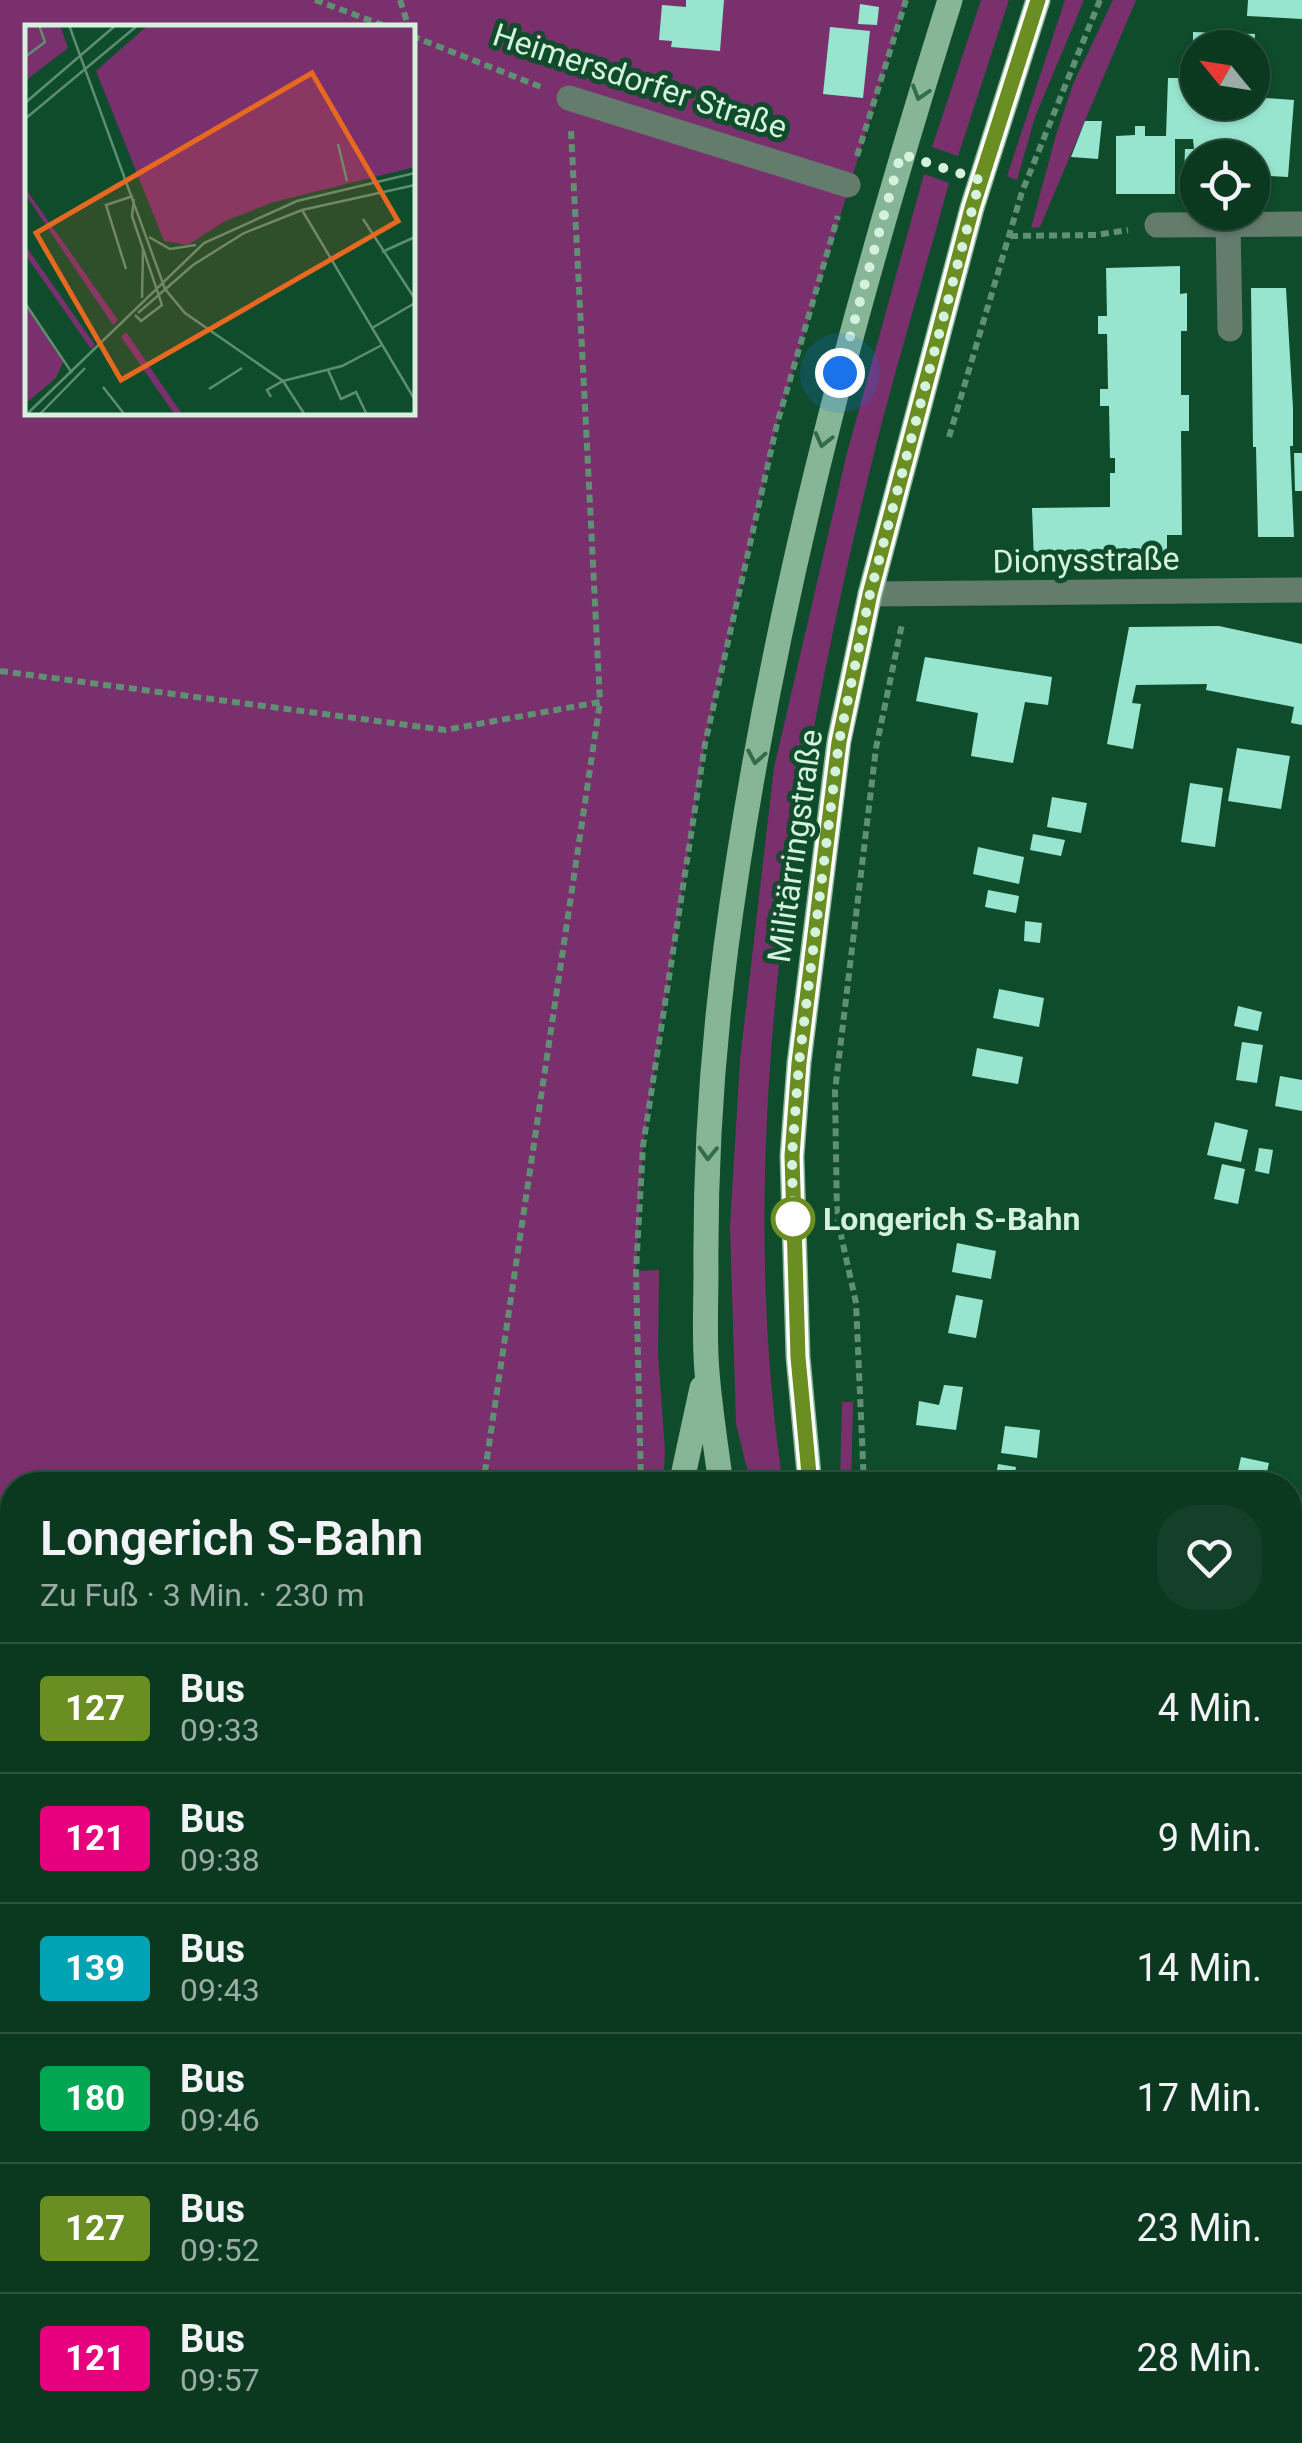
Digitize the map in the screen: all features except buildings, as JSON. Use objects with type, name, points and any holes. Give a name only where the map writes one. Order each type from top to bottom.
[{"type":"main road","name":"Militärringstraße","points":[[719,1472],[706,1368],[705,1226],[712,1056],[739,848],[786,590],[840,373],[901,154],[950,0]]},
{"type":"main road","name":"Militärringstraße","points":[[809,1472],[798,1357],[792,1156],[799,1063],[839,742],[870,594],[980,180],[1038,0]]},
{"type":"main road","points":[[684,1472],[706,1368]]},
{"type":"street","name":"Heimersdorfer Straße","points":[[569,98],[848,184]]},
{"type":"street","points":[[1270,224],[1302,224]]},
{"type":"street","points":[[1157,225],[1180,225]]},
{"type":"street","points":[[1228,230],[1230,329]]},
{"type":"street","name":"Dionysstraße","points":[[870,594],[1302,590]]},
{"type":"path","points":[[315,0],[383,25]]},
{"type":"path","points":[[400,0],[407,25]]},
{"type":"path","points":[[901,154],[864,138],[906,0]]},
{"type":"path","points":[[947,444],[1022,192],[1100,0]]},
{"type":"path","name":"Heimersdorfer Straße","points":[[415,37],[569,98]]},
{"type":"path","points":[[485,1472],[600,702],[569,98]]},
{"type":"path","points":[[980,180],[1022,192]]},
{"type":"path","points":[[1010,236],[1096,235],[1157,225]]},
{"type":"path","points":[[863,1472],[856,1304],[837,1217],[835,1091],[876,748],[908,595]]},
{"type":"path","points":[[0,670],[445,730],[600,702]]},
{"type":"shaded area","points":[[0,0],[906,0],[777,424],[705,744],[643,1146],[636,1271],[659,1270],[658,1354],[664,1472],[0,1472]]},
{"type":"shaded area","points":[[981,0],[1009,0],[958,156],[932,147]]},
{"type":"shaded area","points":[[1065,0],[1084,0],[1035,117],[1017,180],[1007,176]]},
{"type":"shaded area","points":[[1113,0],[1136,0],[1040,227],[1031,228],[1073,84]]},
{"type":"shaded area","points":[[924,174],[949,183],[867,482],[814,728],[793,853],[767,1108],[764,1235],[769,1361],[782,1472],[748,1472],[736,1424],[730,1226],[740,1060],[774,768],[847,453]]},
{"type":"shaded area","points":[[842,1402],[853,1402],[851,1472],[840,1472]]},
{"type":"bus line","name":"127","points":[[809,1472],[798,1357],[792,1156],[799,1063],[839,742],[870,594],[972,208],[1038,0]]},
{"type":"place","name":"Longerich S-Bahn","points":[[793,1219]]},
{"type":"route","points":[[793,1219],[792,1156],[799,1063],[839,742],[870,594],[980,180],[901,154],[840,373]]}]
